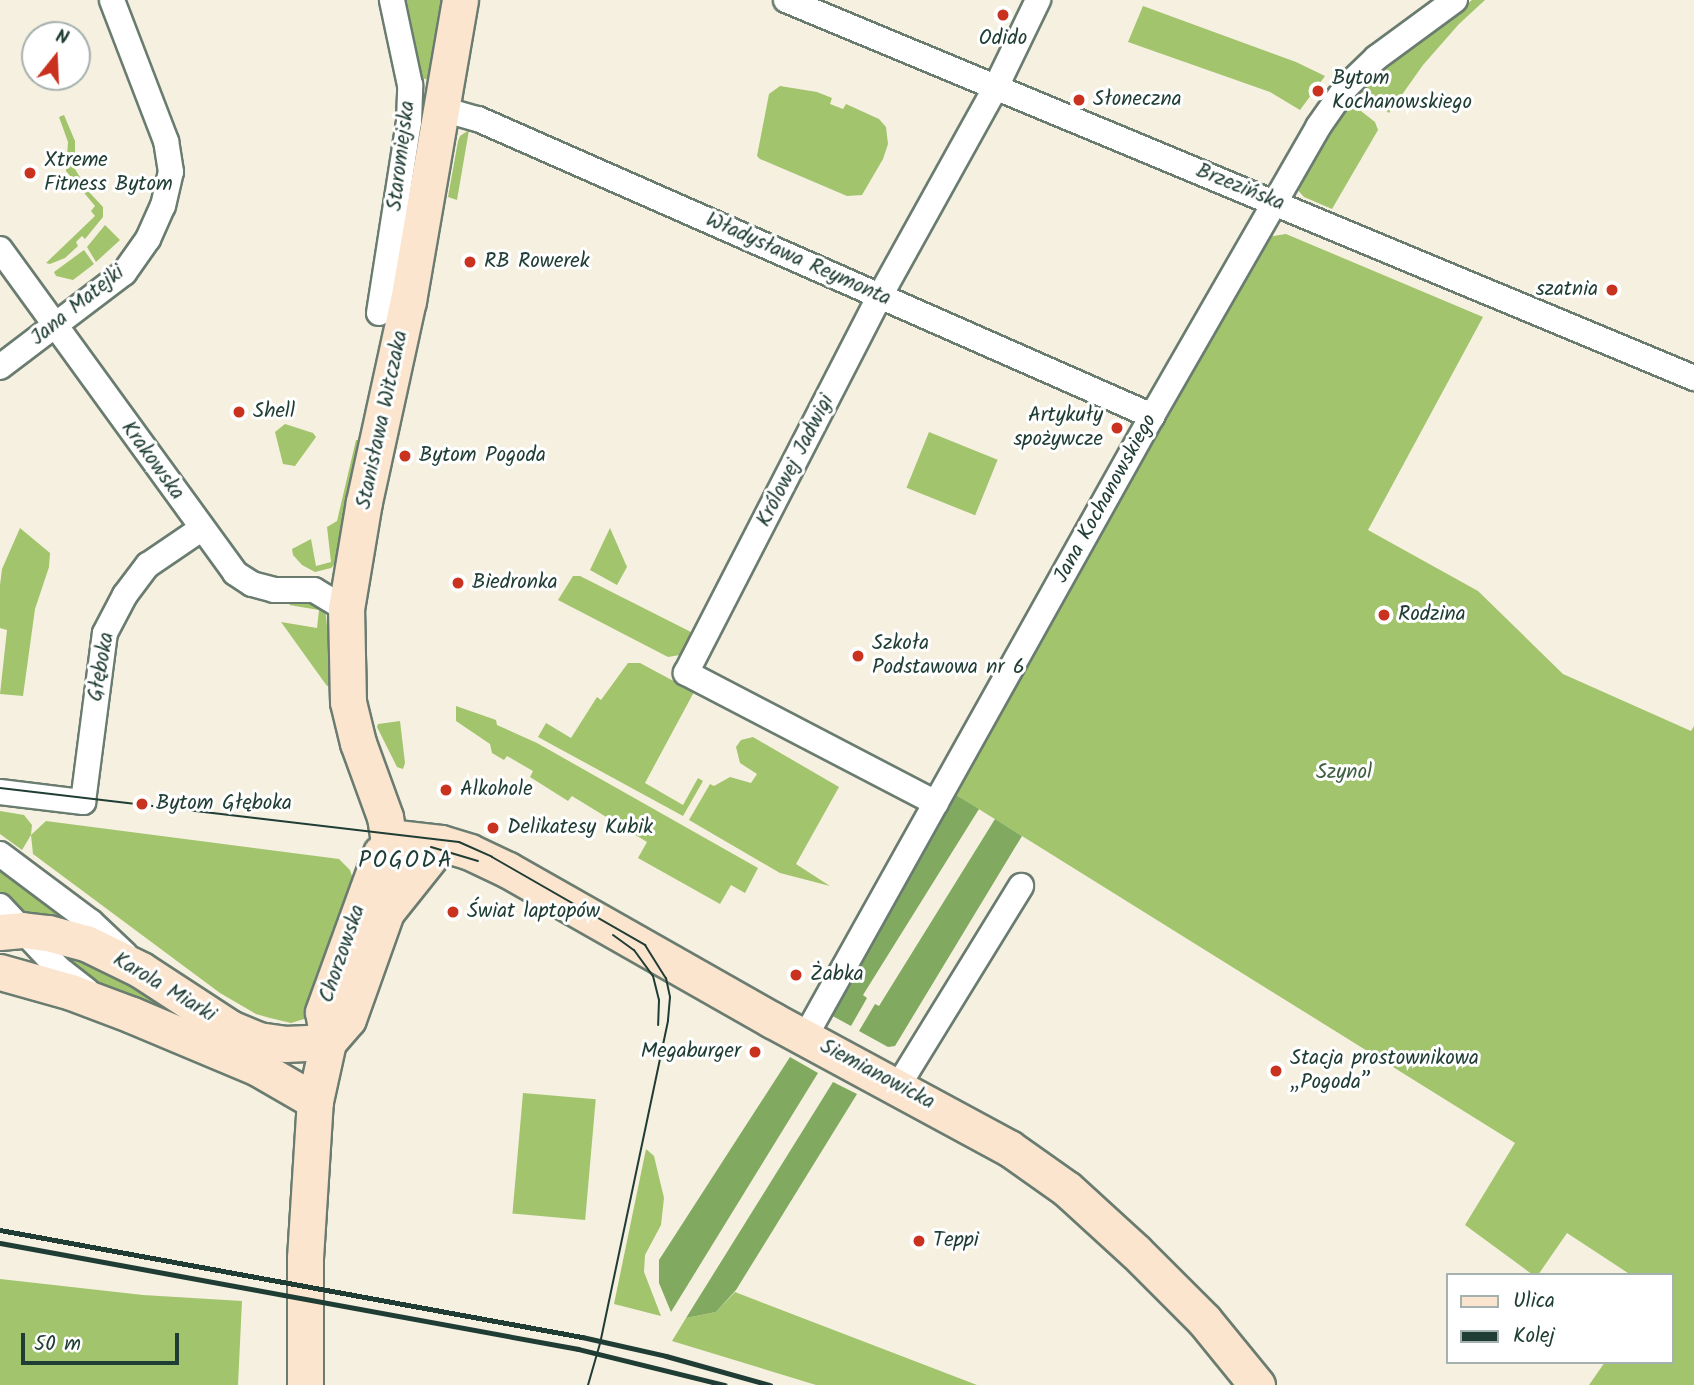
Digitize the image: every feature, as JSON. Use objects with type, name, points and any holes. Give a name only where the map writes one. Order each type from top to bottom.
[{"type":"main road","name":"Stanisława Witczaka","points":[[388,837],[385,817],[358,743],[348,702],[346,609],[364,502],[408,301],[460,0]]},
{"type":"main road","name":"Siemianowicka","points":[[388,837],[441,844],[470,852],[508,870],[1009,1148],[1067,1189],[1136,1252],[1204,1320],[1254,1384]]},
{"type":"main road","name":"Chorzowska","points":[[328,1042],[348,1019],[386,912],[388,837]]},
{"type":"main road","name":"Chorzowska","points":[[305,1385],[305,1258],[315,1101],[328,1042],[323,1012],[388,837]]},
{"type":"main road","points":[[386,912],[441,844]]},
{"type":"main road","name":"Karola Miarki","points":[[7,923],[86,943],[141,971],[244,1035],[278,1044],[328,1042]]},
{"type":"main road","name":"Karola Miarki","points":[[0,972],[35,980],[105,1004],[258,1068],[315,1101]]},
{"type":"street","name":"Jana Matejki","points":[[0,367],[124,273],[151,233],[163,206],[172,172],[166,141],[112,0]]},
{"type":"street","name":"Staromiejska","points":[[379,313],[409,122],[410,85],[392,0]]},
{"type":"street","name":"Brzezińska","points":[[786,0],[1694,377]]},
{"type":"street","name":"Królowej Jadwigi","points":[[936,803],[686,673],[880,296],[996,87],[1038,0]]},
{"type":"street","name":"Jana Kochanowskiego","points":[[805,1037],[1152,416],[1318,127],[1346,87],[1439,5]]},
{"type":"street","name":"Władysława Reymonta","points":[[443,109],[478,119],[1152,416]]},
{"type":"street","name":"Krakowska","points":[[0,249],[235,573],[252,584],[274,590],[314,590],[346,609]]},
{"type":"street","name":"Głęboka","points":[[0,792],[83,802],[105,633],[125,595],[148,565],[201,529]]},
{"type":"street","points":[[0,854],[91,922],[141,971]]},
{"type":"street","points":[[898,1086],[1021,886]]},
{"type":"street","points":[[7,923],[58,968],[105,1004]]},
{"type":"green space","points":[[400,0],[442,0],[429,80],[414,76]]},
{"type":"green space","points":[[1472,0],[1485,0],[1459,24],[1423,65],[1389,113],[1358,89]]},
{"type":"green space","points":[[1143,6],[1296,62],[1325,76],[1300,110],[1270,92],[1128,42]]},
{"type":"green space","points":[[780,86],[817,92],[832,98],[830,104],[843,109],[846,104],[879,119],[886,127],[888,144],[883,159],[862,195],[847,196],[757,156],[769,94]]},
{"type":"green space","points":[[1348,101],[1375,122],[1378,130],[1332,209],[1304,197],[1296,188]]},
{"type":"green space","points":[[64,115],[75,141],[75,169],[89,192],[103,207],[103,217],[85,239],[82,236],[76,242],[78,246],[65,258],[50,264],[46,263],[95,216],[91,211],[95,206],[66,171],[68,142],[59,117]]},
{"type":"green space","points":[[469,130],[457,200],[448,197],[458,141],[460,136]]},
{"type":"green space","points":[[105,225],[120,240],[96,262],[87,247]]},
{"type":"green space","name":"Szynol","points":[[1286,234],[1483,317],[1368,530],[1478,591],[1563,674],[1691,731],[1694,726],[1694,1385],[1589,1385],[1604,1364],[1673,1364],[1673,1273],[1628,1273],[1567,1233],[1539,1273],[1530,1273],[1465,1225],[1515,1143],[953,793],[1267,237]]},
{"type":"green space","points":[[84,250],[94,264],[73,280],[56,276],[54,272]]},
{"type":"green space","points":[[285,424],[313,433],[316,437],[295,466],[283,464],[275,432]]},
{"type":"green space","points":[[929,432],[998,460],[975,515],[907,488]]},
{"type":"green space","points":[[356,440],[361,440],[338,561],[331,568],[315,572],[302,565],[293,555],[292,549],[311,539],[316,566],[331,562],[327,527],[337,521]]},
{"type":"green space","points":[[20,528],[50,553],[49,567],[35,609],[23,696],[0,694],[7,630],[0,628],[0,585],[2,569]]},
{"type":"green space","points":[[610,528],[627,567],[617,585],[590,570]]},
{"type":"green space","points":[[573,576],[580,576],[689,631],[694,635],[687,650],[680,655],[668,657],[558,600]]},
{"type":"green space","points":[[295,599],[318,602],[326,615],[332,685],[327,686],[281,622],[317,628],[319,610],[289,605]]},
{"type":"green space","points":[[628,663],[640,663],[694,692],[645,783],[683,805],[698,778],[703,781],[683,816],[538,737],[546,723],[571,738],[597,697],[601,700]]},
{"type":"green space","points":[[456,706],[496,720],[497,725],[537,743],[758,868],[745,893],[731,885],[720,904],[638,858],[647,842],[572,796],[568,801],[530,777],[533,771],[507,756],[504,760],[492,753],[490,744],[456,721]]},
{"type":"green space","points":[[400,721],[405,763],[403,769],[397,767],[377,727],[378,724]]},
{"type":"green space","points":[[753,737],[839,787],[796,864],[830,886],[780,873],[689,820],[710,784],[714,786],[730,777],[751,783],[757,774],[740,763],[736,747],[741,740]]},
{"type":"green space","points":[[953,793],[979,809],[863,995],[867,998],[851,1026],[827,1013]]},
{"type":"green space","points":[[0,811],[24,815],[32,825],[31,835],[22,850],[0,834]]},
{"type":"green space","points":[[995,819],[1022,836],[895,1046],[888,1047],[859,1031],[875,1004],[879,1006]]},
{"type":"green space","points":[[46,821],[339,859],[350,870],[353,879],[304,1019],[291,1023],[256,1014],[220,993],[33,854],[31,835]]},
{"type":"green space","points":[[0,864],[78,923],[28,924],[0,894]]},
{"type":"green space","points":[[47,943],[62,944],[224,1038],[96,987]]},
{"type":"green space","points":[[790,1057],[818,1073],[671,1312],[659,1283],[659,1260]]},
{"type":"green space","points":[[833,1082],[857,1094],[736,1290],[716,1312],[686,1318]]},
{"type":"green space","points":[[523,1093],[596,1099],[585,1220],[512,1214]]},
{"type":"green space","points":[[646,1149],[654,1156],[664,1198],[661,1225],[645,1255],[644,1272],[661,1316],[614,1304]]},
{"type":"green space","points":[[0,1279],[143,1295],[242,1301],[238,1385],[0,1385]]},
{"type":"green space","points":[[735,1292],[977,1385],[816,1385],[672,1341],[686,1318],[716,1312]]},
{"type":"tram line","points":[[0,788],[459,842],[492,857],[645,945],[666,978],[670,997],[668,1021],[601,1340],[588,1385]]},
{"type":"tram line","points":[[431,847],[478,861]]},
{"type":"tram line","points":[[613,935],[634,950],[653,976],[659,1000],[658,1025]]},
{"type":"railway","points":[[0,1230],[582,1337],[666,1356],[770,1385]]},
{"type":"railway","points":[[0,1243],[578,1349],[725,1385]]},
{"type":"place","name":"Odido","points":[[1003,15]]},
{"type":"place","name":"Bytom Kochanowskiego","points":[[1318,91]]},
{"type":"place","name":"Słoneczna","points":[[1079,100]]},
{"type":"place","name":"Xtreme Fitness Bytom","points":[[30,173]]},
{"type":"place","name":"RB Rowerek","points":[[470,262]]},
{"type":"place","name":"szatnia","points":[[1612,290]]},
{"type":"place","name":"Shell","points":[[239,412]]},
{"type":"place","name":"Artykuły spożywcze","points":[[1117,428]]},
{"type":"place","name":"Bytom Pogoda","points":[[405,456]]},
{"type":"place","name":"Biedronka","points":[[458,583]]},
{"type":"place","name":"Rodzina","points":[[1384,615]]},
{"type":"place","name":"Szkoła Podstawowa nr 6","points":[[858,656]]},
{"type":"place","name":"Alkohole","points":[[446,790]]},
{"type":"place","name":"Bytom Głęboka","points":[[142,804]]},
{"type":"place","name":"Delikatesy Kubik","points":[[493,828]]},
{"type":"place","name":"Świat laptopów","points":[[453,912]]},
{"type":"place","name":"Żabka","points":[[796,975]]},
{"type":"place","name":"Megaburger","points":[[755,1052]]},
{"type":"place","name":"Stacja prostownikowa „Pogoda”","points":[[1276,1071]]},
{"type":"place","name":"Teppi","points":[[919,1241]]},
{"type":"district","name":"POGODA","points":[[406,861]]}]
